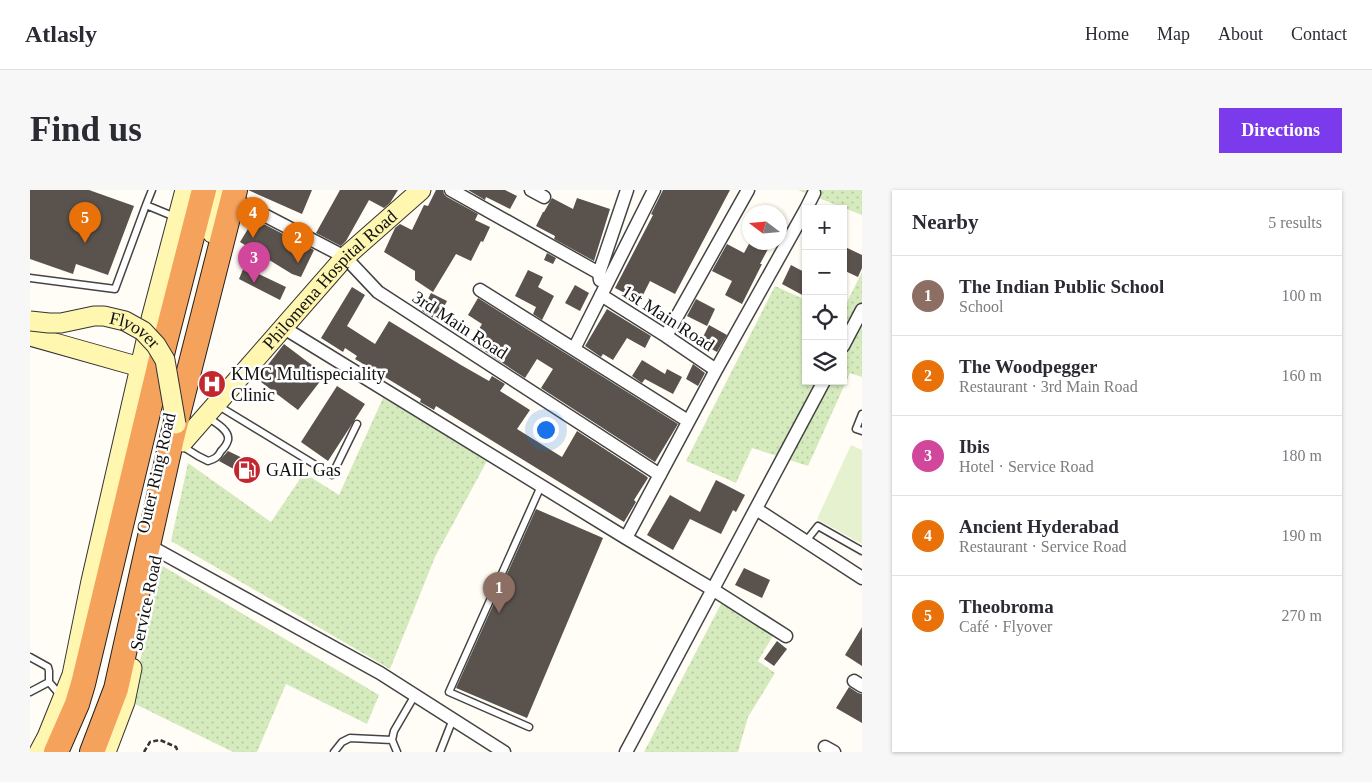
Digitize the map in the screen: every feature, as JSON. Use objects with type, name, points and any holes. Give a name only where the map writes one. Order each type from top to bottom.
[{"type":"highway","name":"Outer Ring Road","points":[[56,752],[68,711],[84,684],[199,192]]},
{"type":"highway","points":[[92,752],[116,689],[241,195]]},
{"type":"street","name":"Philomena Hospital Road","points":[[180,437],[211,410],[345,257],[421,190]]},
{"type":"street","points":[[451,190],[599,273]]},
{"type":"street","points":[[531,190],[544,197]]},
{"type":"street","points":[[601,295],[599,273],[627,190]]},
{"type":"street","points":[[574,349],[654,190]]},
{"type":"street","points":[[666,336],[748,190]]},
{"type":"street","points":[[39,752],[47,738],[68,711],[72,675],[91,581],[150,319],[178,218],[199,192]]},
{"type":"street","name":"Outer Ring Road","points":[[80,752],[96,718],[114,655],[199,192]]},
{"type":"street","points":[[808,205],[814,193]]},
{"type":"street","name":"3rd Main Road","points":[[241,195],[345,257],[378,292],[660,475]]},
{"type":"street","points":[[626,538],[688,421],[802,216]]},
{"type":"street","points":[[480,290],[688,421]]},
{"type":"street","name":"1st Main Road","points":[[601,295],[716,370]]},
{"type":"street","points":[[846,340],[862,310]]},
{"type":"street","points":[[30,312],[73,317],[150,319]]},
{"type":"street","name":"Flyover","points":[[30,321],[60,323],[94,316],[104,316],[125,321],[143,331],[156,345],[165,360],[180,437]]},
{"type":"street","points":[[284,328],[786,636]]},
{"type":"street","points":[[30,336],[140,367]]},
{"type":"street","points":[[626,752],[822,385]]},
{"type":"street","name":"Service Road","points":[[106,752],[126,702],[180,437]]},
{"type":"street","points":[[756,509],[862,578]]},
{"type":"street","points":[[157,550],[380,673],[504,752]]},
{"type":"lane","points":[[30,278],[115,289],[152,190]]},
{"type":"lane","points":[[146,205],[178,218]]},
{"type":"lane","points":[[180,437],[198,456],[208,461],[217,457],[227,444],[228,434],[221,427],[211,410]]},
{"type":"lane","points":[[211,410],[332,475],[357,424]]},
{"type":"lane","points":[[862,414],[856,429],[862,431]]},
{"type":"lane","points":[[529,727],[449,692],[541,486]]},
{"type":"lane","points":[[806,541],[818,526],[862,551]]},
{"type":"lane","points":[[30,657],[48,667],[49,682],[68,711]]},
{"type":"lane","points":[[30,692],[49,682]]},
{"type":"lane","points":[[397,752],[392,740],[394,731],[415,695]]},
{"type":"lane","points":[[440,752],[453,719]]},
{"type":"lane","points":[[334,752],[342,742],[350,738],[392,740]]},
{"type":"path","points":[[144,752],[150,742],[160,740],[176,747],[178,752]]},
{"type":"green space","points":[[798,190],[862,190],[862,215],[847,209],[847,205],[836,205]]},
{"type":"green space","points":[[862,272],[862,377],[850,373],[847,380],[847,340],[847,302]]},
{"type":"green space","points":[[775,286],[802,298],[802,385],[845,385],[808,466],[752,448],[736,483],[686,461]]},
{"type":"green space","points":[[383,398],[487,461],[435,557],[390,669],[171,541],[188,463],[271,522],[304,473],[339,495]]},
{"type":"green space","points":[[851,445],[862,450],[862,544],[817,519]]},
{"type":"green space","points":[[161,565],[379,695],[367,724],[286,684],[257,752],[233,752],[131,702]]},
{"type":"green space","points":[[723,600],[776,631],[758,661],[775,673],[748,717],[738,752],[644,752]]},
{"type":"building","points":[[30,190],[89,190],[134,206],[108,275],[76,264],[73,274],[30,259]]},
{"type":"building","points":[[248,190],[312,190],[302,214]]},
{"type":"building","points":[[340,190],[398,190],[390,203],[384,208],[369,200],[346,241],[341,246],[316,233]]},
{"type":"building","points":[[436,190],[443,190],[447,197],[478,214],[475,220],[490,227],[471,261],[456,254],[433,292],[415,280],[415,271],[384,252],[395,228],[400,224],[412,230],[424,205],[428,206]]},
{"type":"building","points":[[468,190],[505,190],[517,196],[510,209],[486,197],[485,200]]},
{"type":"building","points":[[663,190],[730,190],[675,294],[650,281],[640,301],[615,288],[653,215],[651,214]]},
{"type":"building","points":[[552,198],[573,209],[577,198],[610,209],[594,261],[554,239],[555,236],[536,226]]},
{"type":"building","points":[[254,219],[314,250],[301,277],[292,274],[240,242]]},
{"type":"building","points":[[727,244],[744,253],[746,250],[767,250],[742,304],[725,295],[732,281],[712,271]]},
{"type":"building","points":[[847,248],[862,255],[862,268],[858,277],[847,272]]},
{"type":"building","points":[[547,253],[556,258],[553,264],[544,260]]},
{"type":"building","points":[[791,265],[802,271],[802,295],[782,284]]},
{"type":"building","points":[[244,267],[286,287],[280,300],[239,279]]},
{"type":"building","points":[[528,270],[543,277],[538,287],[554,296],[542,320],[533,314],[536,307],[515,296]]},
{"type":"building","points":[[575,285],[589,293],[580,311],[565,303]]},
{"type":"building","points":[[352,287],[365,295],[347,326],[375,344],[389,321],[489,381],[492,376],[505,384],[500,391],[530,410],[517,429],[562,457],[577,431],[646,476],[648,478],[634,500],[636,502],[624,522],[436,406],[434,410],[420,402],[421,399],[355,359],[357,356],[345,348],[343,352],[321,338]]},
{"type":"building","points":[[431,293],[447,301],[437,320],[422,311]]},
{"type":"building","points":[[478,298],[678,424],[655,462],[541,388],[553,369],[537,359],[525,378],[471,342],[482,324],[468,315]]},
{"type":"building","points":[[696,299],[715,309],[707,326],[687,316]]},
{"type":"building","points":[[607,309],[651,336],[645,348],[627,338],[613,360],[603,354],[601,357],[585,346]]},
{"type":"building","points":[[709,325],[727,335],[717,352],[700,343]]},
{"type":"building","points":[[284,344],[325,375],[298,410],[257,379]]},
{"type":"building","points":[[642,360],[665,374],[667,369],[682,377],[673,394],[645,379],[642,383],[632,376]]},
{"type":"building","points":[[693,364],[705,373],[698,386],[686,379]]},
{"type":"building","points":[[337,386],[365,404],[328,461],[301,442]]},
{"type":"building","points":[[228,451],[257,465],[250,478],[219,461]]},
{"type":"building","points":[[716,480],[745,495],[736,512],[733,510],[721,534],[690,519],[673,550],[647,535],[670,495],[700,512]]},
{"type":"building","points":[[536,509],[603,538],[527,718],[456,688]]},
{"type":"building","points":[[744,568],[770,580],[762,598],[735,585]]},
{"type":"building","points":[[862,627],[862,666],[845,655]]},
{"type":"building","points":[[777,641],[787,649],[774,666],[764,659]]},
{"type":"building","points":[[849,687],[862,694],[862,723],[836,708]]},
{"type":"place","name":"Ancient Hyderabad","points":[[253,238]]},
{"type":"place","name":"Theobroma","points":[[85,243]]},
{"type":"place","name":"The Woodpegger","points":[[298,263]]},
{"type":"place","name":"Ibis","points":[[254,283]]},
{"type":"place","name":"KMC Multispeciality Clinic","points":[[212,384]]},
{"type":"place","name":"GAIL Gas","points":[[247,470]]},
{"type":"place","name":"The Indian Public School","points":[[499,613]]}]
